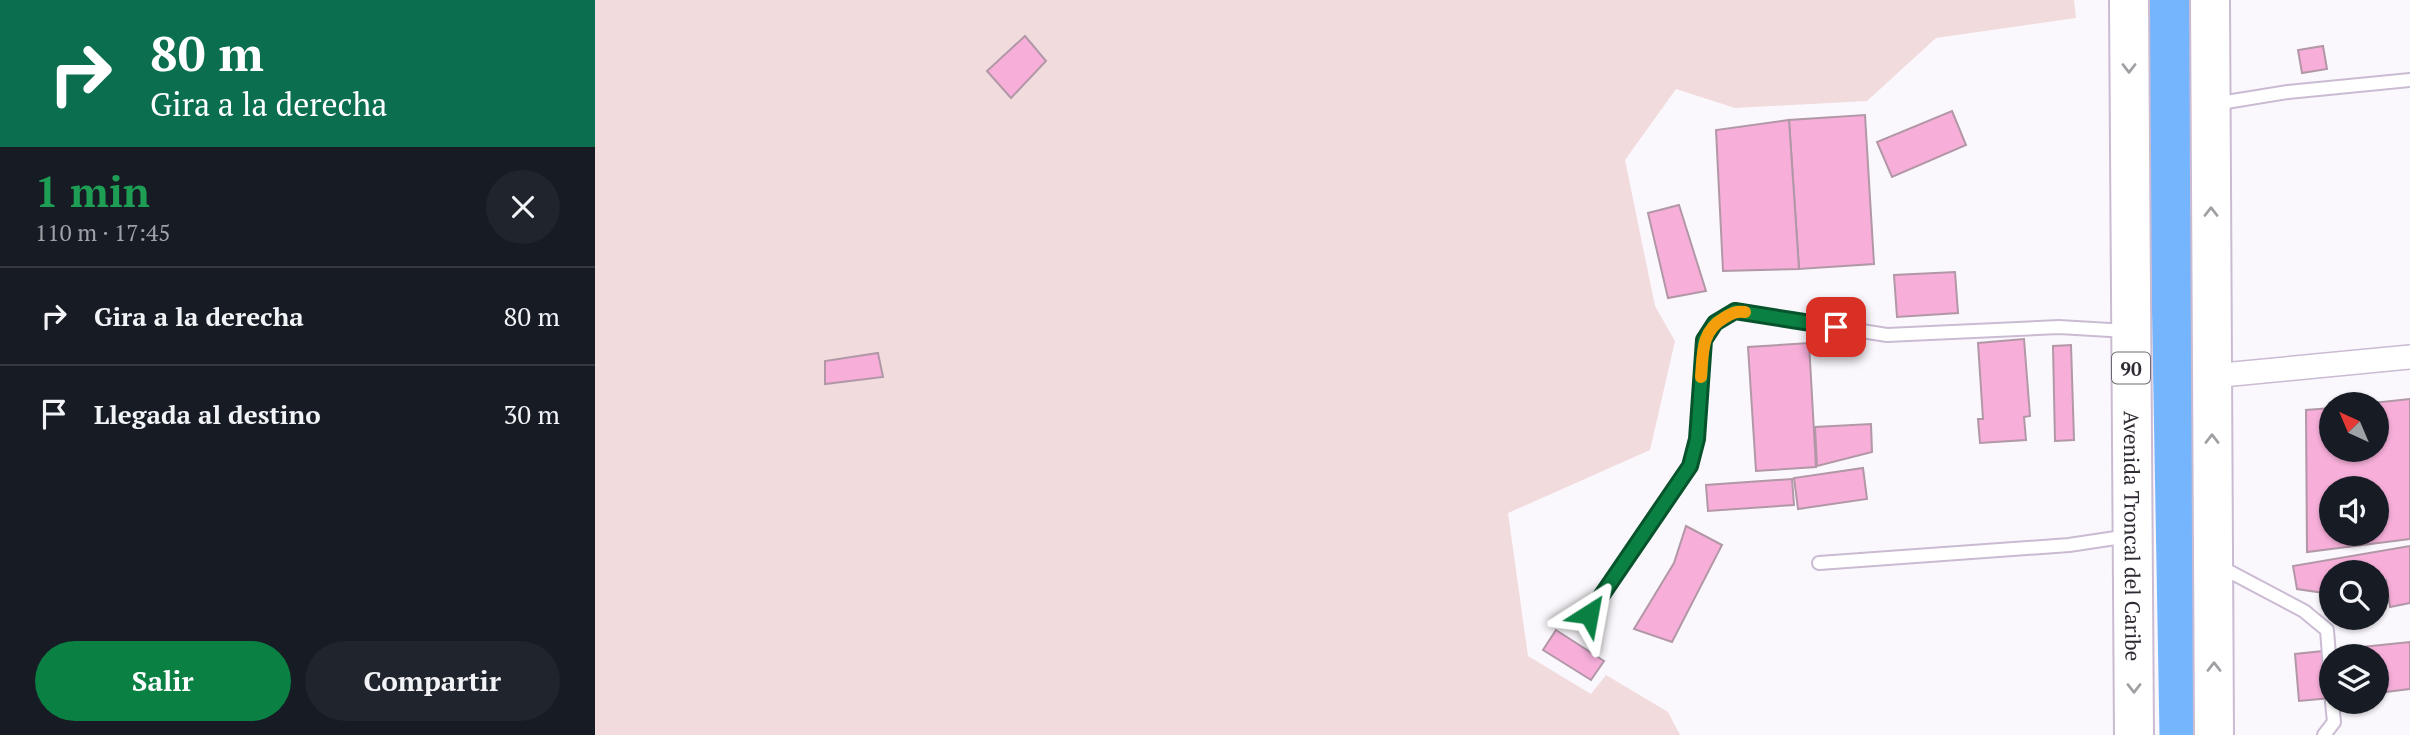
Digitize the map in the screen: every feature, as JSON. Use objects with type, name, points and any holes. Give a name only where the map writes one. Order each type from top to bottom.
[{"type":"highway","name":"Avenida Troncal del Caribe","points":[[2129,0],[2134,735]]},
{"type":"highway","points":[[2210,0],[2214,735]]},
{"type":"street","points":[[2212,376],[2410,357]]},
{"type":"lane","points":[[2211,105],[2288,92],[2410,80]]},
{"type":"lane","points":[[1589,614],[1690,466],[1697,439],[1704,340],[1715,323],[1735,311],[1887,335],[2059,327],[2131,332]]},
{"type":"lane","points":[[1819,563],[2069,545],[2133,536]]},
{"type":"lane","points":[[2213,563],[2304,611],[2327,630],[2328,644]]},
{"type":"lane","points":[[2324,735],[2334,722],[2334,714]]},
{"type":"shaded area","points":[[595,0],[2074,0],[2076,18],[1936,38],[1867,101],[1735,108],[1676,89],[1625,160],[1655,306],[1675,341],[1650,450],[1508,513],[1528,656],[1591,694],[1606,675],[1668,712],[1680,735],[595,735]]},
{"type":"building","points":[[1025,36],[1046,61],[1011,98],[987,71]]},
{"type":"building","points":[[2323,46],[2327,69],[2302,73],[2298,50]]},
{"type":"building","points":[[1952,111],[1966,145],[1892,177],[1877,142]]},
{"type":"building","points":[[1865,115],[1874,264],[1799,269],[1789,120]]},
{"type":"building","points":[[1789,120],[1799,269],[1723,271],[1716,130]]},
{"type":"building","points":[[1679,205],[1706,291],[1668,298],[1648,213]]},
{"type":"building","points":[[1955,272],[1958,313],[1897,317],[1894,275]]},
{"type":"building","points":[[2024,339],[2030,416],[2024,417],[2026,440],[1980,443],[1978,419],[1983,419],[1978,343]]},
{"type":"building","points":[[1809,343],[1816,467],[1756,471],[1748,347]]},
{"type":"building","points":[[2071,345],[2074,440],[2055,441],[2053,346]]},
{"type":"building","points":[[878,353],[883,377],[825,384],[825,361]]},
{"type":"building","points":[[2410,399],[2410,539],[2389,542],[2389,476],[2319,476],[2319,546],[2355,546],[2307,552],[2306,410],[2319,409],[2319,462],[2389,462],[2389,401]]},
{"type":"building","points":[[1871,424],[1872,452],[1817,466],[1815,427]]},
{"type":"building","points":[[1863,468],[1867,499],[1798,509],[1794,478]]},
{"type":"building","points":[[1792,479],[1794,505],[1708,511],[1706,485]]},
{"type":"building","points":[[1686,526],[1722,545],[1672,642],[1634,629],[1674,563]]},
{"type":"building","points":[[2410,546],[2410,603],[2390,607],[2389,560],[2328,560]]},
{"type":"building","points":[[2319,562],[2319,592],[2297,589],[2293,566]]},
{"type":"building","points":[[1556,630],[1604,661],[1591,680],[1543,650]]},
{"type":"building","points":[[2410,642],[2410,689],[2389,692],[2389,644]]},
{"type":"building","points":[[2319,651],[2319,699],[2299,701],[2295,654]]},
{"type":"waterway","points":[[2171,0],[2184,735]]},
{"type":"slow traffic","points":[[1701,377],[1704,340],[1715,323],[1735,311],[1745,312]]},
{"type":"route","points":[[1589,614],[1690,466],[1697,439],[1704,340],[1715,323],[1735,311],[1836,327]]}]
